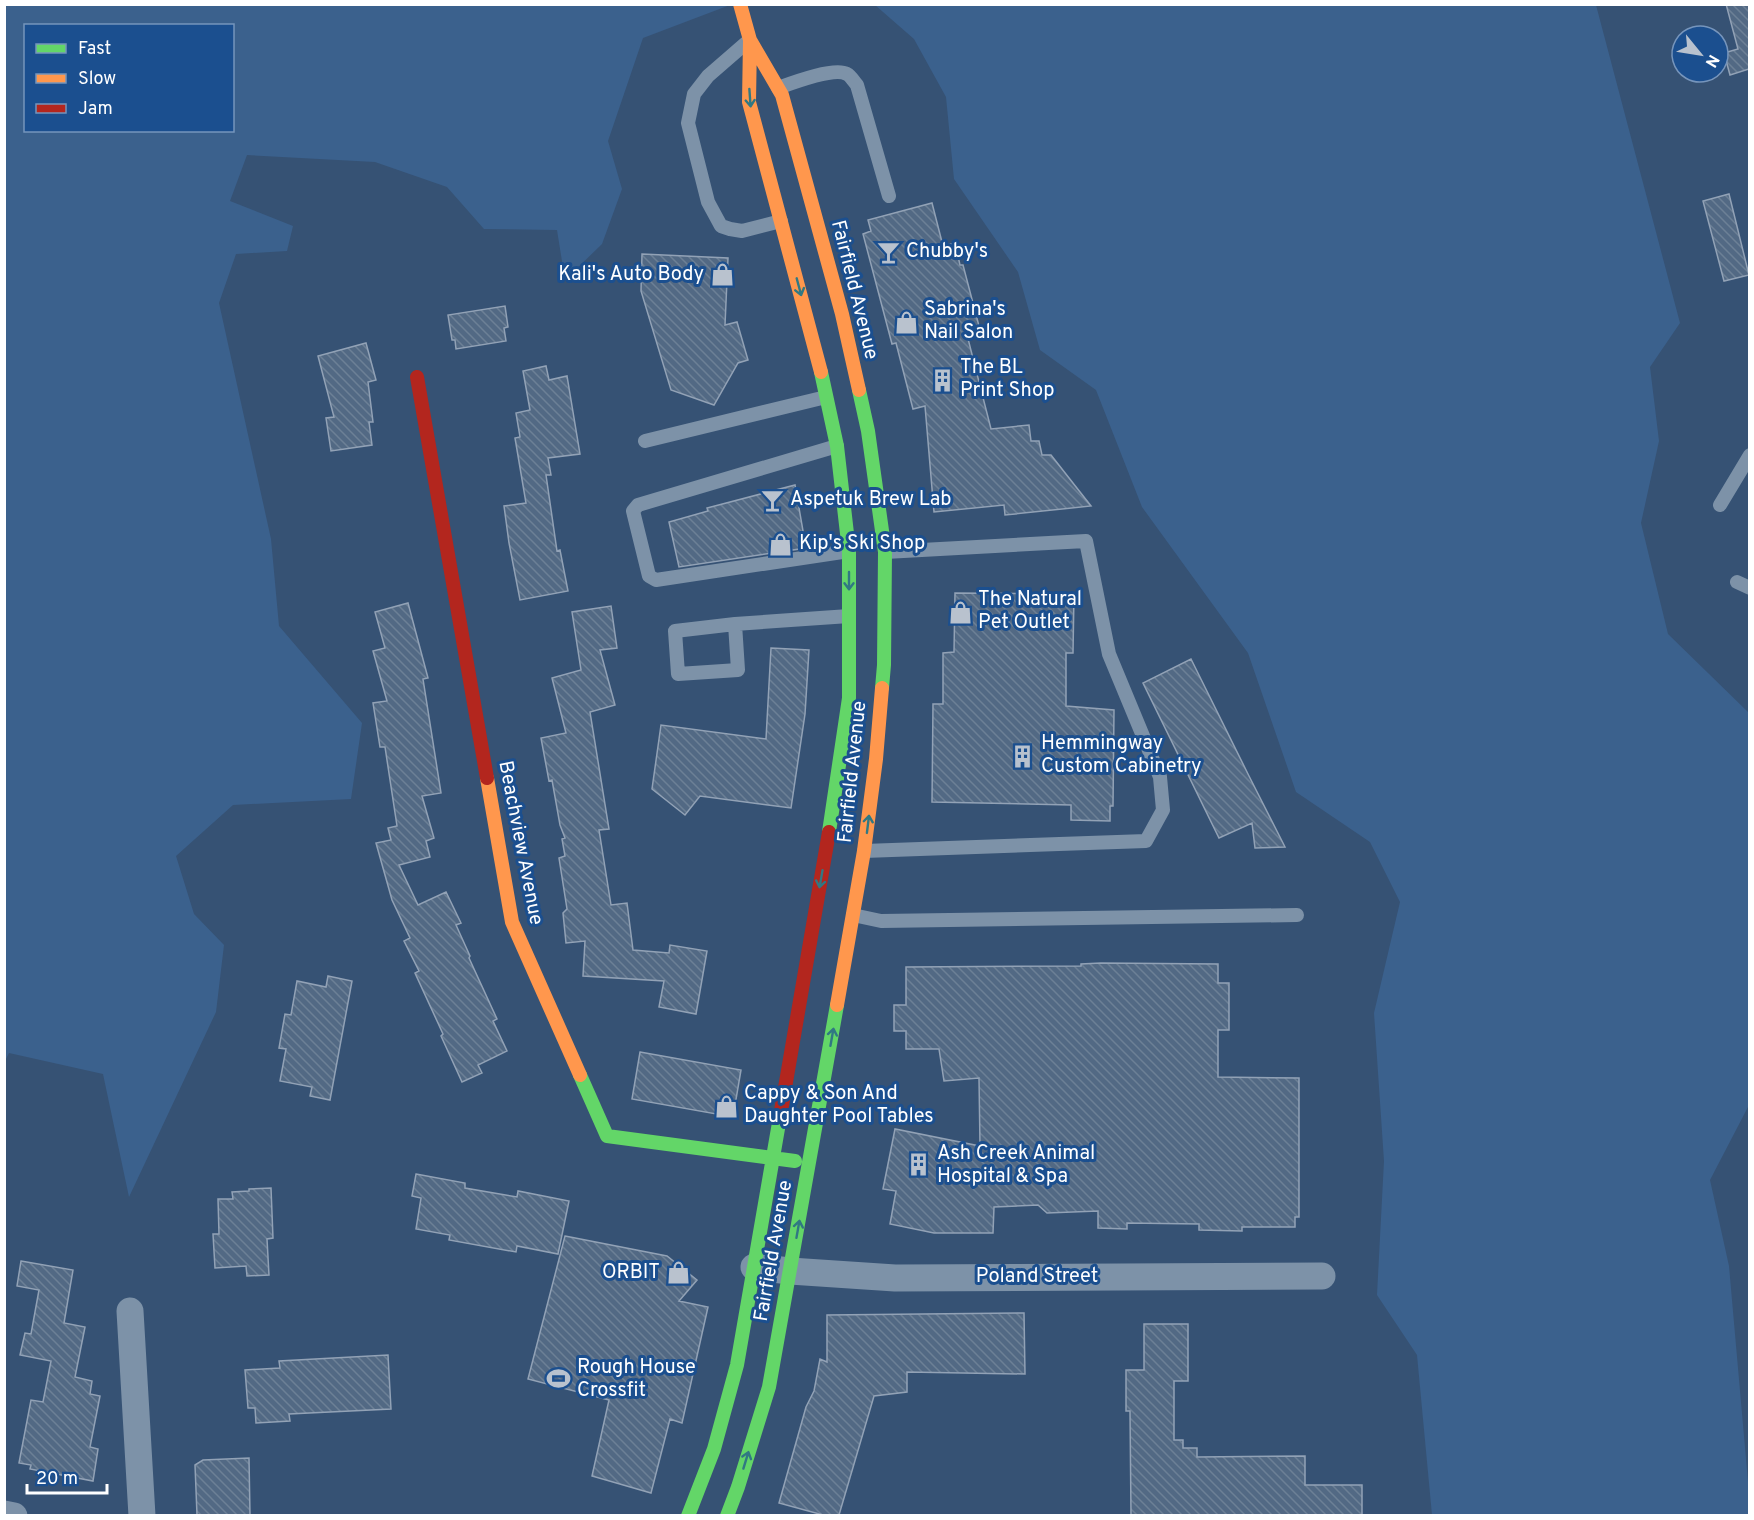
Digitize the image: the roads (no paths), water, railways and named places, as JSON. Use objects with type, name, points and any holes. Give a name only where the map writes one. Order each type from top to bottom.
[{"type":"main road","name":"Fairfield Avenue","points":[[693,1512],[714,1449],[737,1365],[772,1159],[820,911],[831,849],[849,698],[849,616],[867,552],[868,431],[842,314],[782,95],[750,40],[740,4]]},
{"type":"main road","name":"Fairfield Avenue","points":[[727,1515],[769,1387],[810,1162],[848,915],[876,759],[884,666],[867,552],[837,446],[817,353],[749,102],[750,40]]},
{"type":"main road","name":"Beachview Avenue","points":[[417,377],[512,922],[607,1136],[772,1159],[810,1162]]},
{"type":"street","name":"Poland Street","points":[[754,1267],[895,1278],[1322,1276]]},
{"type":"street","points":[[130,1311],[142,1515]]},
{"type":"street","points":[[4,1514],[14,1515]]},
{"type":"lane","points":[[750,40],[708,76],[694,94],[688,123],[708,202],[721,225],[730,230],[742,231],[781,221]]},
{"type":"lane","points":[[778,88],[821,74],[847,74],[857,85],[889,196]]},
{"type":"lane","points":[[645,441],[826,397]]},
{"type":"lane","points":[[837,446],[638,505],[633,511],[649,576],[656,580],[867,552],[1086,541],[1109,654],[1160,777],[1163,810],[1146,841],[859,851]]},
{"type":"lane","points":[[1720,505],[1749,455]]},
{"type":"lane","points":[[735,624],[738,670],[678,674],[675,631],[735,624],[849,616]]},
{"type":"lane","points":[[848,915],[881,921],[1297,915]]},
{"type":"water","points":[[5,5],[730,5],[643,38],[608,141],[622,189],[602,244],[565,280],[557,230],[484,229],[447,187],[375,162],[247,155],[230,201],[293,226],[287,251],[236,254],[219,303],[271,539],[279,626],[362,723],[351,799],[233,805],[176,856],[194,914],[224,945],[216,1012],[129,1197],[103,1074],[9,1053],[5,1061]]},
{"type":"water","points":[[875,5],[1596,5],[1680,323],[1650,367],[1659,441],[1641,523],[1668,634],[1749,713],[1749,1105],[1710,1180],[1729,1266],[1749,1515],[1432,1515],[1417,1355],[1377,1295],[1384,1161],[1374,1013],[1400,902],[1370,842],[1296,792],[1248,653],[1142,507],[1096,390],[1040,350],[1018,272],[954,179],[946,97],[914,39]]},
{"type":"place","name":"Chubby's","points":[[888,252]]},
{"type":"place","name":"Kali's Auto Body","points":[[722,275]]},
{"type":"place","name":"Sabrina's Nail Salon","points":[[906,322]]},
{"type":"place","name":"The BL Print Shop","points":[[942,380]]},
{"type":"place","name":"Aspetuk Brew Lab","points":[[772,500]]},
{"type":"place","name":"Kip's Ski Shop","points":[[781,544]]},
{"type":"place","name":"The Natural Pet Outlet","points":[[960,612]]},
{"type":"place","name":"Hemmingway Custom Cabinetry","points":[[1023,756]]},
{"type":"place","name":"Cappy & Son And Daughter Pool Tables","points":[[726,1106]]},
{"type":"place","name":"Ash Creek Animal Hospital & Spa","points":[[919,1165]]},
{"type":"place","name":"ORBIT","points":[[678,1273]]},
{"type":"place","name":"Rough House Crossfit","points":[[559,1379]]}]
